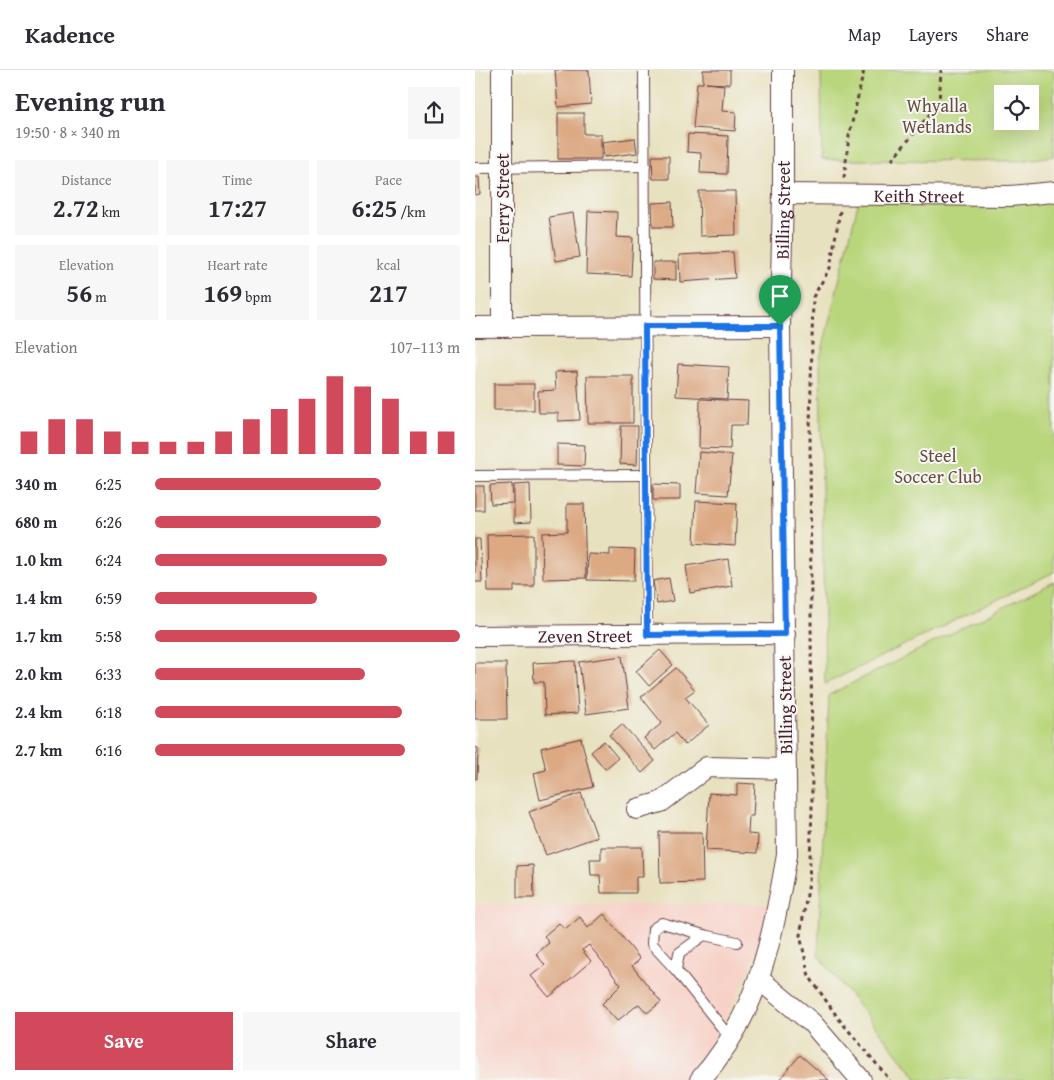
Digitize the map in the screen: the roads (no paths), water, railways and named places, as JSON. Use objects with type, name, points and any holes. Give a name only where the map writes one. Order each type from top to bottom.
[{"type":"street","name":"Ferry Street","points":[[502,70],[502,327]]},
{"type":"street","name":"Billing Street","points":[[700,1080],[731,1039],[760,980],[775,925],[787,855],[780,326],[783,70]]},
{"type":"street","name":"Keith Street","points":[[783,194],[1010,196],[1054,192]]},
{"type":"street","points":[[475,327],[780,326]]},
{"type":"street","name":"Zeven Street","points":[[475,636],[785,634]]},
{"type":"street","points":[[637,810],[661,802],[707,767],[786,769]]},
{"type":"street","points":[[760,980],[812,1023],[861,1080]]},
{"type":"lane","points":[[644,70],[647,635]]},
{"type":"lane","points":[[475,168],[645,166]]},
{"type":"lane","points":[[475,476],[645,474]]},
{"type":"lane","points":[[731,1039],[676,970],[652,944],[653,929],[662,923],[704,936],[737,942]]},
{"type":"lane","points":[[676,970],[679,953],[704,936]]},
{"type":"park label","name":"Whyalla Wetlands","points":[[937,115]]},
{"type":"park label","name":"Steel Soccer Club","points":[[938,465]]}]
